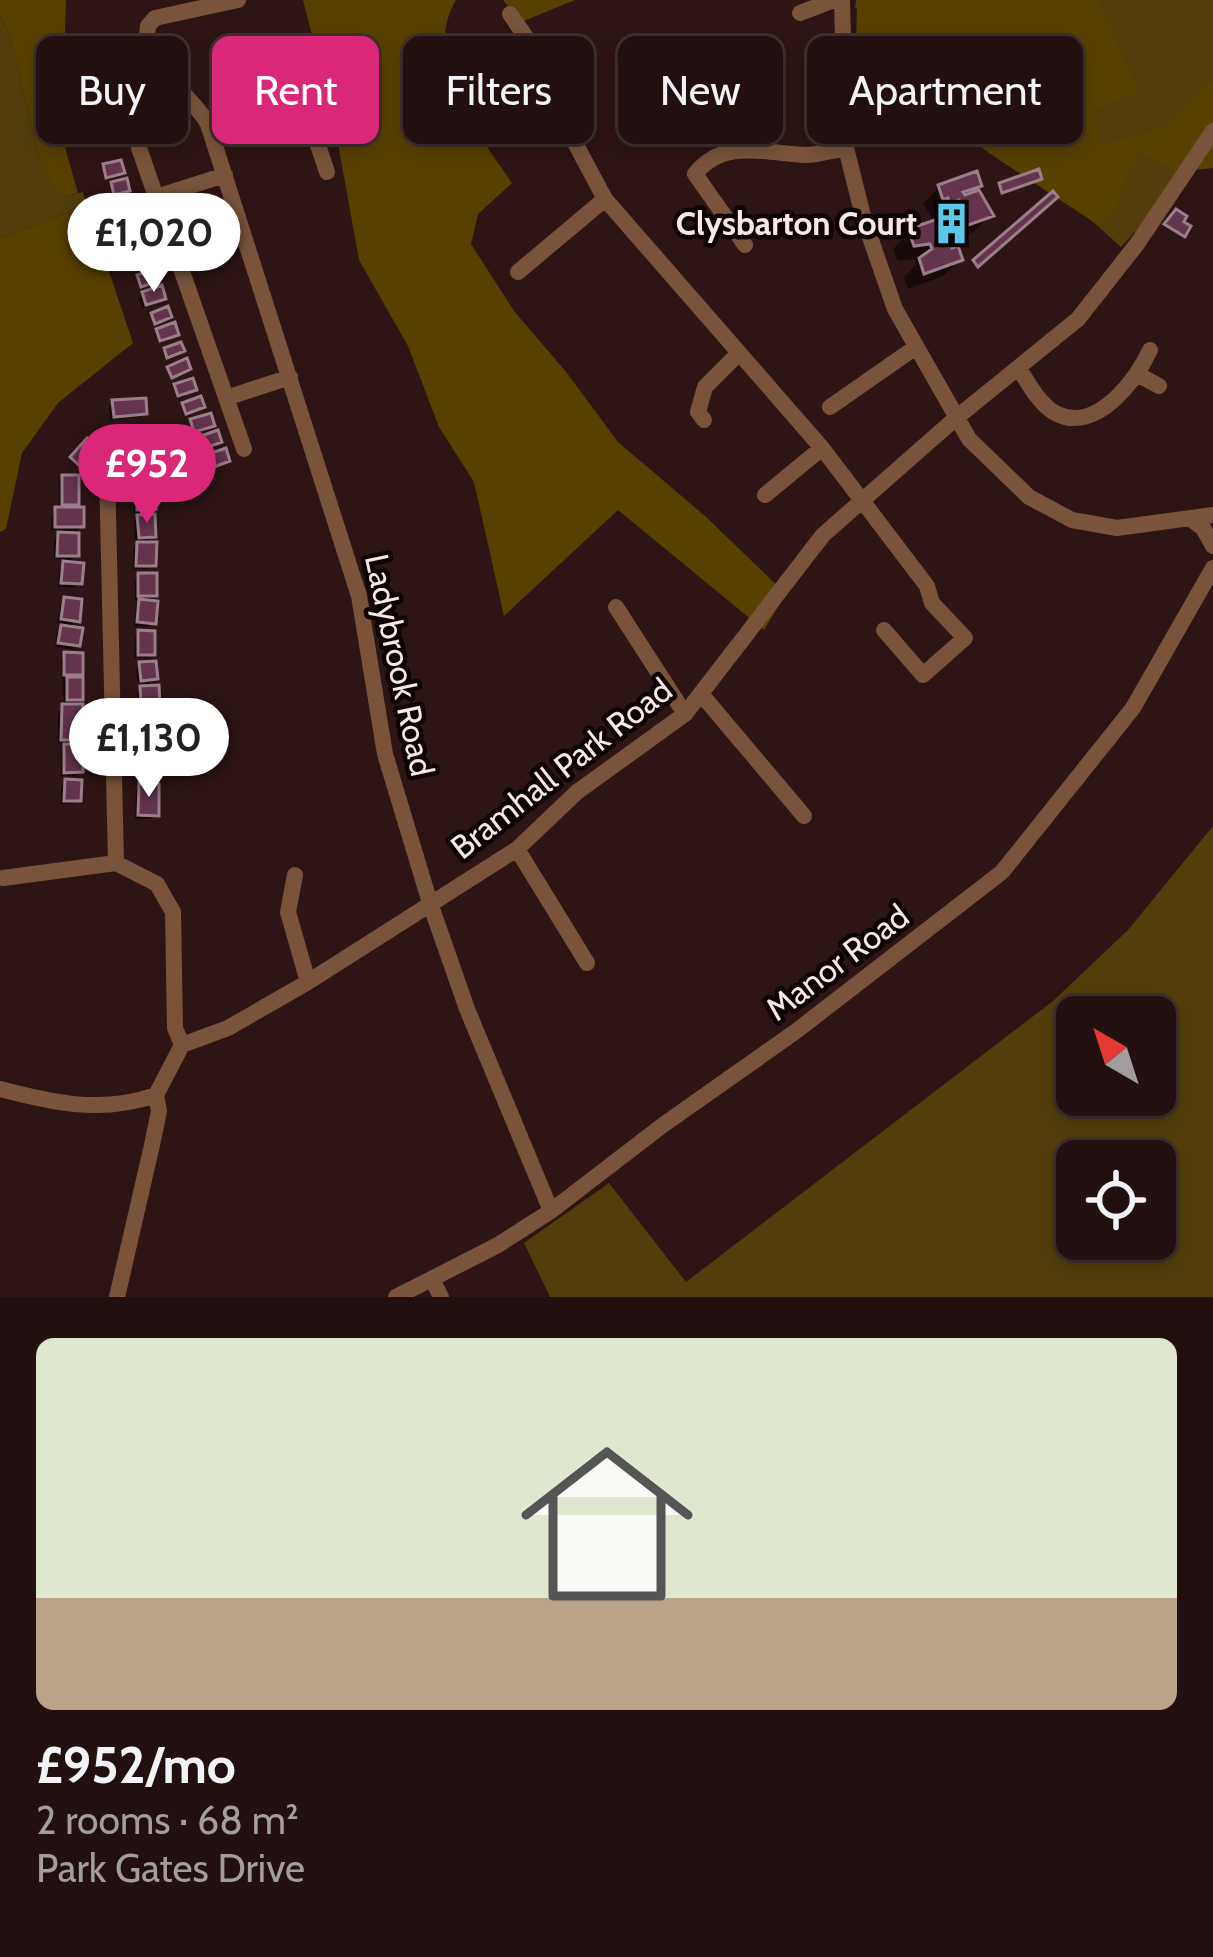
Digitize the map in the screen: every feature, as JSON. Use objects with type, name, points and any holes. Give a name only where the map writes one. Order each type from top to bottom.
[{"type":"street","name":"Ladybrook Road","points":[[238,0],[155,18],[148,26],[148,49],[208,124],[359,596],[385,754],[430,903],[467,1009],[551,1211]]},
{"type":"street","points":[[800,13],[838,0],[845,148],[864,220],[895,309],[978,452],[1029,497],[1072,520],[1117,528],[1213,515]]},
{"type":"street","points":[[510,14],[555,79],[569,108],[574,141],[605,199],[822,448],[927,586],[932,603],[964,638],[923,675],[884,630]]},
{"type":"street","points":[[208,124],[260,109],[303,134],[313,130],[327,172]]},
{"type":"street","name":"Bramhall Park Road","points":[[182,1045],[228,1028],[308,982],[517,849],[577,792],[685,715],[823,536],[956,418],[1078,319],[1123,264],[1213,131]]},
{"type":"street","points":[[139,148],[244,449]]},
{"type":"street","points":[[746,245],[695,174],[698,168],[719,156],[758,148],[809,155],[845,148]]},
{"type":"street","points":[[157,197],[225,175]]},
{"type":"street","points":[[518,272],[605,199]]},
{"type":"street","points":[[830,406],[916,347]]},
{"type":"street","points":[[1020,370],[1055,414],[1077,418],[1096,414],[1137,374],[1150,350]]},
{"type":"street","points":[[704,420],[698,412],[705,387],[739,353]]},
{"type":"street","points":[[1137,374],[1159,386]]},
{"type":"street","points":[[226,398],[290,376]]},
{"type":"street","points":[[1096,414],[1106,431]]},
{"type":"street","points":[[765,495],[822,448]]},
{"type":"street","points":[[107,471],[116,863]]},
{"type":"street","points":[[1191,519],[1203,528],[1213,546]]},
{"type":"street","name":"Manor Road","points":[[395,1297],[498,1245],[551,1211],[795,1032],[1001,872],[1133,708],[1213,568]]},
{"type":"street","points":[[616,607],[685,715]]},
{"type":"street","points":[[702,694],[804,816]]},
{"type":"street","points":[[517,849],[587,963]]},
{"type":"street","points":[[3,878],[116,863],[157,884],[173,912],[175,1028],[182,1045],[156,1095],[159,1111],[117,1297]]},
{"type":"street","points":[[295,875],[288,911],[308,982]]},
{"type":"street","points":[[0,1089],[89,1108],[156,1095]]},
{"type":"street","points":[[432,1279],[441,1297]]},
{"type":"shaded area","points":[[0,0],[66,0],[65,36],[36,36],[36,144],[64,144],[78,193],[68,196],[53,185],[40,161],[10,35],[0,16]]},
{"type":"shaded area","points":[[303,0],[456,0],[446,36],[403,36],[403,144],[486,144],[512,183],[478,214],[471,244],[514,311],[618,442],[786,594],[764,630],[618,510],[504,616],[474,482],[439,427],[408,346],[359,260],[338,144],[379,144],[379,36],[312,36]]},
{"type":"shaded area","points":[[503,0],[575,0],[521,22]]},
{"type":"shaded area","points":[[856,0],[1213,0],[1213,146],[1121,247],[1007,144],[1083,144],[1083,36],[887,36],[855,7]]},
{"type":"shaded area","points":[[857,0],[1098,0],[1138,92],[1093,111],[1101,145],[1160,129],[1213,82],[1213,168],[1178,172],[1141,154],[1128,173],[1112,217],[1098,225],[977,144],[1083,144],[1083,36],[856,36]]},
{"type":"shaded area","points":[[0,16],[10,35],[40,161],[68,196],[83,192],[87,206],[0,238]]},
{"type":"shaded area","points":[[87,206],[133,343],[58,403],[22,453],[6,529],[0,532],[0,238]]},
{"type":"shaded area","points":[[1213,826],[1213,1297],[550,1297],[524,1243],[609,1183],[686,1282],[1056,998],[1056,1116],[1176,1116],[1176,996],[1058,996],[1128,930]]},
{"type":"building","points":[[121,160],[125,173],[106,178],[103,164]]},
{"type":"building","points":[[1039,169],[1042,179],[1002,193],[999,183]]},
{"type":"building","name":"Clysbarton Court","points":[[977,171],[982,186],[963,192],[979,190],[994,216],[948,232],[952,248],[958,246],[963,260],[924,274],[919,258],[932,249],[930,244],[914,246],[908,229],[953,214],[951,209],[961,205],[959,200],[943,200],[938,185]]},
{"type":"building","points":[[127,178],[130,191],[114,195],[111,182]]},
{"type":"building","points":[[1053,191],[1058,197],[978,267],[973,260]]},
{"type":"building","points":[[130,195],[136,207],[120,214],[115,202]]},
{"type":"building","points":[[1176,209],[1187,216],[1184,222],[1191,226],[1185,237],[1164,224]]},
{"type":"building","points":[[136,213],[140,225],[123,230],[119,219]]},
{"type":"building","points":[[145,230],[149,243],[130,250],[125,237]]},
{"type":"building","points":[[151,249],[155,263],[135,269],[131,256]]},
{"type":"building","points":[[154,269],[158,281],[141,287],[137,275]]},
{"type":"building","points":[[162,285],[166,299],[146,305],[142,292]]},
{"type":"building","points":[[168,306],[172,317],[155,324],[151,313]]},
{"type":"building","points":[[175,322],[179,335],[160,341],[156,329]]},
{"type":"building","points":[[181,342],[185,351],[167,358],[164,348]]},
{"type":"building","points":[[187,358],[191,369],[172,378],[167,367]]},
{"type":"building","points":[[193,378],[197,390],[178,396],[174,384]]},
{"type":"building","points":[[201,396],[205,407],[186,414],[182,403]]},
{"type":"building","points":[[146,398],[147,414],[114,417],[112,400]]},
{"type":"building","points":[[211,413],[215,426],[194,432],[190,419]]},
{"type":"building","points":[[218,430],[222,442],[202,449],[198,437]]},
{"type":"building","points":[[87,438],[100,449],[82,468],[70,457]]},
{"type":"building","points":[[226,448],[230,461],[211,468],[206,455]]},
{"type":"building","points":[[138,457],[156,457],[157,481],[138,481]]},
{"type":"building","points":[[62,475],[79,475],[79,505],[62,505]]},
{"type":"building","points":[[156,485],[156,509],[137,510],[136,486]]},
{"type":"building","points":[[55,507],[84,507],[84,527],[55,527]]},
{"type":"building","points":[[155,514],[156,537],[139,538],[137,515]]},
{"type":"building","points":[[58,532],[79,533],[79,556],[57,556]]},
{"type":"building","points":[[137,542],[157,542],[156,566],[136,566]]},
{"type":"building","points":[[63,561],[84,563],[82,584],[61,583]]},
{"type":"building","points":[[138,573],[157,573],[157,596],[138,596]]},
{"type":"building","points":[[64,597],[82,599],[80,622],[61,619]]},
{"type":"building","points":[[139,599],[158,601],[156,624],[137,622]]},
{"type":"building","points":[[61,625],[83,628],[80,646],[58,643]]},
{"type":"building","points":[[138,630],[155,631],[155,655],[138,655]]},
{"type":"building","points":[[64,652],[83,653],[83,675],[64,675]]},
{"type":"building","points":[[156,661],[158,679],[141,681],[139,662]]},
{"type":"building","points":[[67,677],[83,677],[83,700],[67,700]]},
{"type":"building","points":[[159,685],[160,706],[141,706],[140,686]]},
{"type":"building","points":[[62,704],[83,704],[82,740],[61,740]]},
{"type":"building","points":[[140,712],[160,713],[159,737],[139,736]]},
{"type":"building","points":[[64,744],[83,744],[83,772],[64,773]]},
{"type":"building","points":[[140,746],[158,746],[158,772],[140,773]]},
{"type":"building","points":[[65,779],[82,780],[81,801],[64,801]]},
{"type":"building","points":[[139,783],[159,784],[159,816],[138,815]]},
{"type":"place","name":"Clysbarton Court","points":[[951,223]]}]
